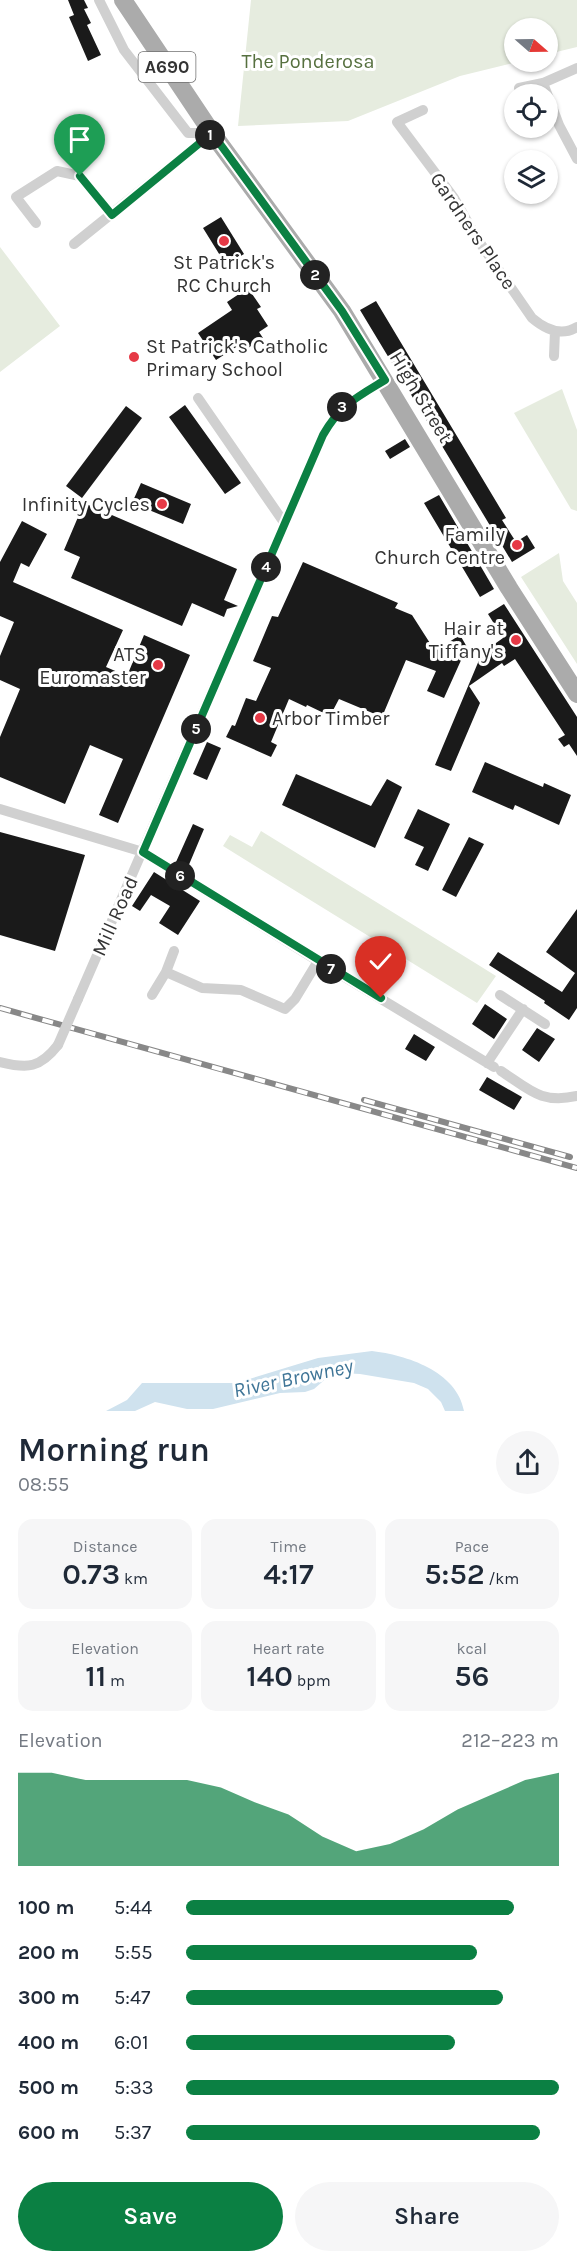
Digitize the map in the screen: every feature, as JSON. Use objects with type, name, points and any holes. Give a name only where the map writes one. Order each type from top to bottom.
[{"type":"main road","name":"A690","points":[[123,0],[212,133]]},
{"type":"main road","name":"High Street","points":[[212,133],[342,311],[509,588],[577,694]]},
{"type":"street","points":[[99,0],[124,50],[188,133],[212,133]]},
{"type":"street","points":[[535,84],[577,68]]},
{"type":"street","points":[[543,82],[559,125],[577,159]]},
{"type":"street","name":"Gardners Place","points":[[423,110],[397,122],[454,198],[476,237],[532,318],[544,328],[555,331]]},
{"type":"street","points":[[74,244],[212,133]]},
{"type":"street","points":[[36,223],[16,197],[57,171],[80,176],[112,215]]},
{"type":"street","points":[[554,356],[555,331],[572,330],[577,327]]},
{"type":"street","name":"Mill Road","points":[[0,1062],[16,1066],[36,1065],[48,1057],[58,1045],[333,417],[349,402],[385,380]]},
{"type":"street","points":[[198,398],[285,524]]},
{"type":"street","points":[[0,808],[143,852],[318,961],[546,1098],[561,1100],[577,1096]]},
{"type":"street","points":[[152,995],[166,972],[174,951]]},
{"type":"street","points":[[166,972],[202,988],[241,990],[285,1009],[295,999],[318,961]]},
{"type":"street","points":[[500,995],[545,1024]]},
{"type":"street","points":[[494,1067],[523,1009]]},
{"type":"green space","name":"The Ponderosa","points":[[251,0],[577,0],[577,47],[558,52],[558,18],[504,18],[504,65],[460,76],[348,121],[238,126]]},
{"type":"green space","points":[[0,247],[60,326],[0,372]]},
{"type":"green space","points":[[562,389],[577,430],[577,511],[571,509],[514,413]]},
{"type":"green space","points":[[559,553],[563,581],[577,603],[577,664],[521,577]]},
{"type":"green space","points":[[261,831],[496,976],[477,1003],[223,846],[230,835],[252,847]]},
{"type":"water","name":"River Browney","points":[[372,1351],[400,1356],[441,1375],[459,1397],[464,1411],[445,1411],[441,1402],[428,1389],[414,1383],[341,1373],[329,1376],[314,1389],[305,1392],[280,1393],[213,1409],[187,1409],[155,1402],[135,1411],[106,1411],[127,1400],[142,1383],[236,1383],[318,1358]]},
{"type":"building","points":[[68,0],[84,0],[88,8],[84,9],[91,23],[87,25],[101,55],[88,61],[69,17],[74,15]]},
{"type":"building","name":"St Patrick's RC Church","points":[[221,217],[244,254],[226,265],[203,228]]},
{"type":"building","points":[[248,288],[261,307],[257,309],[268,326],[259,332],[263,338],[248,348],[244,342],[216,360],[198,333],[232,310],[227,302]]},
{"type":"building","points":[[376,301],[506,518],[502,520],[516,542],[527,535],[535,548],[512,562],[360,310]]},
{"type":"building","points":[[185,405],[241,483],[225,494],[169,417]]},
{"type":"building","points":[[126,406],[142,418],[82,498],[66,486]]},
{"type":"building","points":[[405,439],[410,447],[390,459],[385,451]]},
{"type":"building","name":"Infinity Cycles","points":[[141,483],[191,504],[183,524],[132,503]]},
{"type":"building","points":[[439,495],[494,589],[480,597],[424,503]]},
{"type":"building","points":[[84,503],[237,569],[224,600],[238,606],[227,609],[224,617],[192,603],[182,626],[71,578],[80,557],[64,550]]},
{"type":"building","points":[[22,521],[47,534],[29,567],[21,563],[13,582],[123,630],[106,667],[127,676],[144,635],[190,655],[118,823],[99,815],[123,759],[90,745],[65,804],[0,777],[0,737],[20,689],[0,680],[0,656],[14,622],[0,616],[0,562]]},
{"type":"building","points":[[303,562],[398,603],[395,608],[412,615],[435,651],[460,635],[467,647],[444,698],[427,691],[436,671],[406,660],[382,717],[339,699],[330,716],[289,699],[271,742],[277,745],[271,757],[226,737],[232,725],[235,726],[246,698],[256,701],[271,668],[253,661],[272,616],[278,617]]},
{"type":"building","points":[[504,604],[577,717],[577,756],[569,744],[564,747],[558,739],[565,735],[515,659],[504,666],[502,663],[469,686],[480,703],[451,771],[435,765],[482,653],[503,638],[488,614]]},
{"type":"building","points":[[207,742],[221,748],[207,780],[193,774]]},
{"type":"building","points":[[485,762],[543,787],[544,783],[571,795],[559,825],[515,805],[513,810],[472,792]]},
{"type":"building","points":[[296,774],[371,806],[387,779],[402,787],[375,848],[282,805]]},
{"type":"building","points":[[418,809],[450,824],[428,871],[415,865],[424,847],[404,838]]},
{"type":"building","points":[[193,824],[204,829],[188,867],[176,862]]},
{"type":"building","points":[[0,832],[85,855],[55,951],[0,935]]},
{"type":"building","points":[[469,837],[484,844],[456,897],[442,890]]},
{"type":"building","points":[[154,872],[200,901],[178,935],[159,923],[170,906],[151,895],[140,911],[132,906]]},
{"type":"building","points":[[577,909],[577,1008],[569,1020],[544,1003],[545,1001],[489,965],[498,952],[562,992],[575,973],[546,952]]},
{"type":"building","points":[[485,1004],[507,1019],[494,1039],[472,1024]]},
{"type":"building","points":[[537,1028],[555,1039],[539,1062],[522,1050]]},
{"type":"building","points":[[414,1034],[435,1047],[426,1061],[405,1049]]},
{"type":"building","points":[[487,1077],[522,1097],[514,1110],[479,1090]]},
{"type":"railway","points":[[0,1008],[577,1168]]},
{"type":"railway","points":[[364,1100],[570,1157]]},
{"type":"place","name":"St Patrick's RC Church","points":[[224,241]]},
{"type":"place","name":"St Patrick's Catholic Primary School","points":[[134,357]]},
{"type":"place","name":"Infinity Cycles","points":[[162,504]]},
{"type":"place","name":"Family Church Centre","points":[[517,545]]},
{"type":"place","name":"Hair at Tiffany's","points":[[516,640]]},
{"type":"place","name":"ATS Euromaster","points":[[158,665]]},
{"type":"place","name":"Arbor Timber","points":[[260,718]]},
{"type":"route","points":[[80,176],[112,215],[212,133],[342,311],[385,380],[342,408],[333,417],[323,435],[143,852],[381,998]]}]
